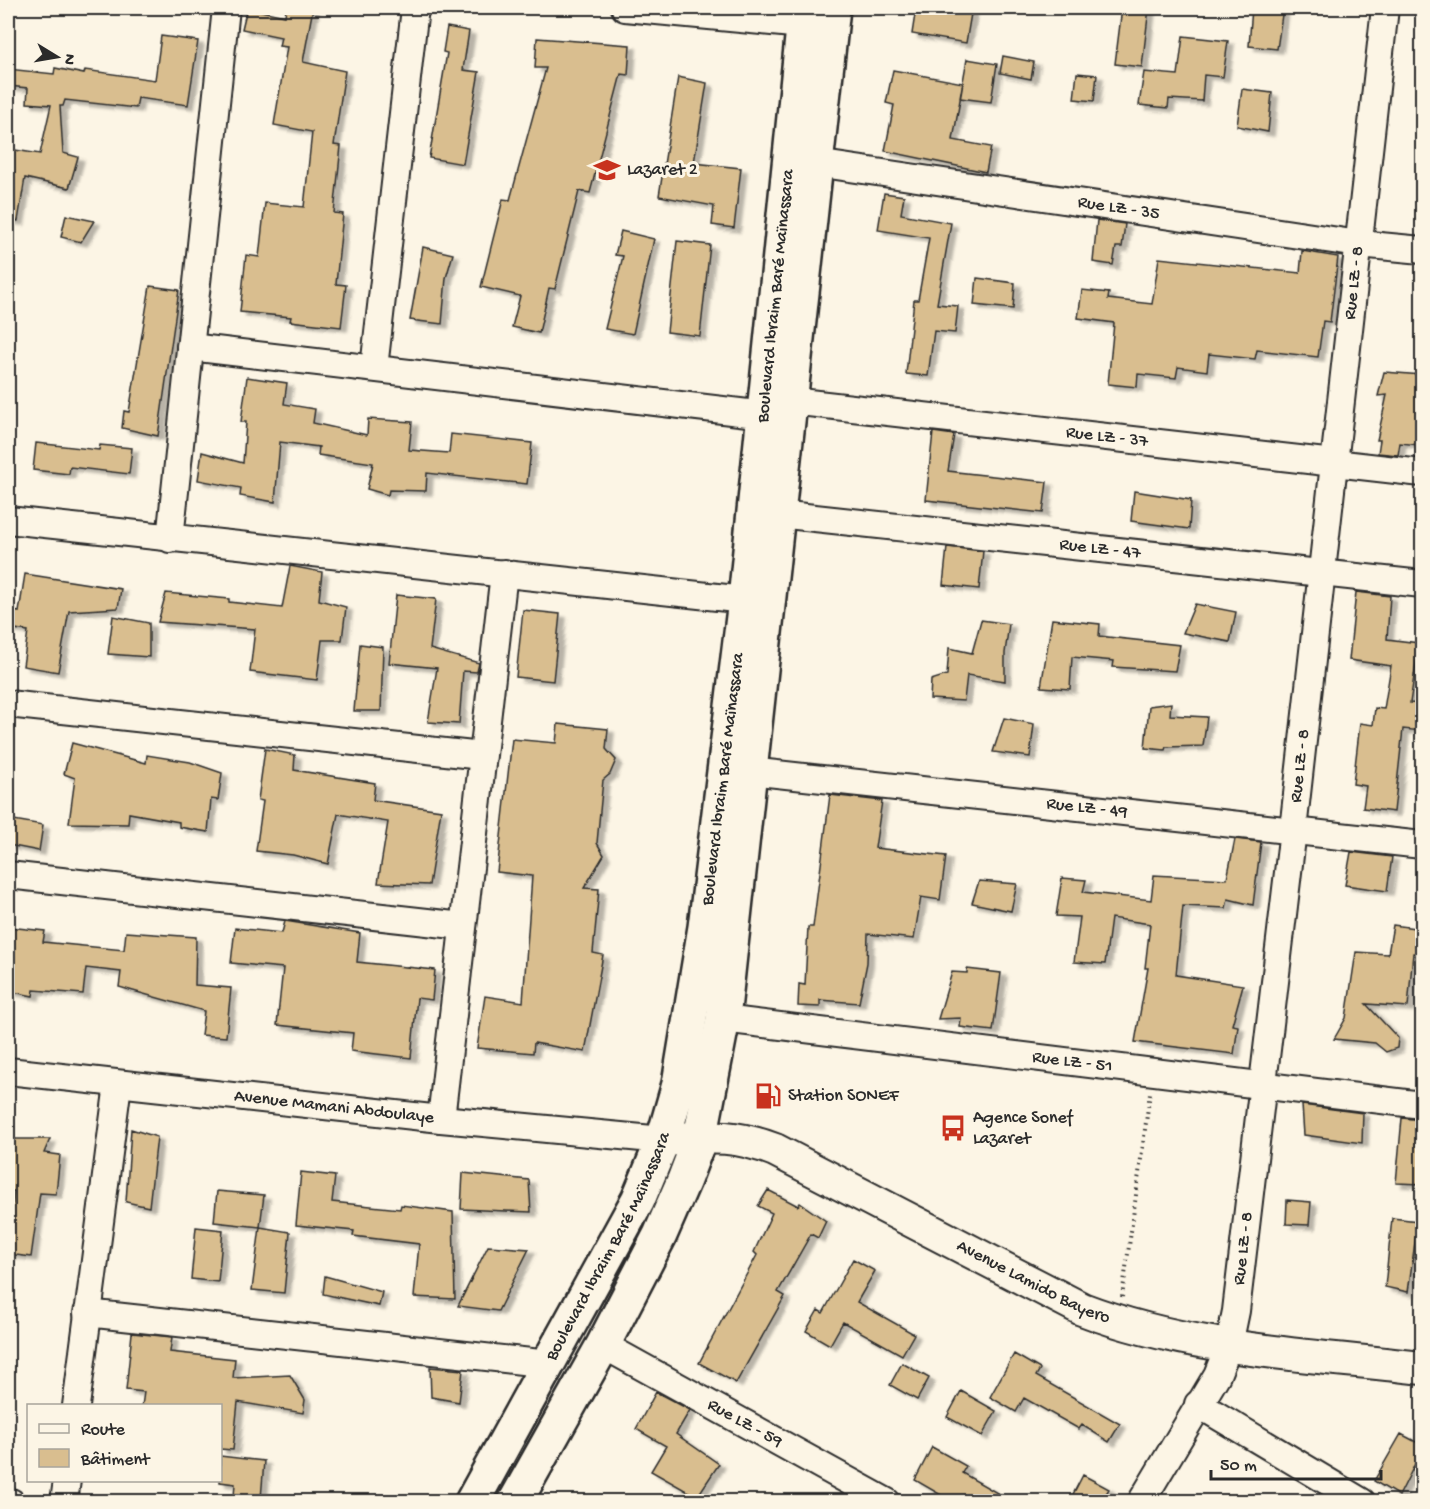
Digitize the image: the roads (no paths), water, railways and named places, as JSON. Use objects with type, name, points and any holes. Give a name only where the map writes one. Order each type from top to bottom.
[{"type":"main road","name":"Boulevard Ibraim Baré Maïnassara","points":[[472,1502],[638,1200],[663,1140],[679,1084],[704,938],[745,600],[816,163],[833,8]]},
{"type":"main road","name":"Boulevard Ibraim Baré Maïnassara","points":[[515,1502],[603,1345],[660,1235],[700,1138],[723,1019],[778,514],[778,408],[804,16]]},
{"type":"street","points":[[170,539],[226,8]]},
{"type":"street","points":[[374,368],[415,8]]},
{"type":"street","points":[[625,8],[804,16]]},
{"type":"street","name":"Rue LZ - 8","points":[[1141,1502],[1217,1375],[1229,1345],[1236,1311],[1293,830],[1385,8]]},
{"type":"street","name":"Rue LZ - 35","points":[[816,163],[1359,244],[1422,250]]},
{"type":"street","name":"Rue LZ - 37","points":[[190,346],[374,368],[1422,472]]},
{"type":"street","name":"Rue LZ - 47","points":[[778,514],[1422,584]]},
{"type":"street","points":[[8,520],[745,600]]},
{"type":"street","points":[[441,1119],[504,573]]},
{"type":"street","points":[[8,704],[482,756]]},
{"type":"street","name":"Rue LZ - 49","points":[[750,771],[1422,845]]},
{"type":"street","points":[[8,875],[463,926]]},
{"type":"street","name":"Rue LZ - 51","points":[[723,1019],[1422,1105]]},
{"type":"street","name":"Avenue Mamani Abdoulaye","points":[[8,1071],[441,1119],[663,1140]]},
{"type":"street","points":[[76,1404],[117,1083]]},
{"type":"street","name":"Avenue Lamido Bayero","points":[[663,1140],[746,1139],[775,1150],[1082,1309],[1118,1323],[1229,1345],[1422,1368]]},
{"type":"street","points":[[87,1313],[549,1364]]},
{"type":"street","name":"Rue LZ - 59","points":[[603,1345],[887,1502]]},
{"type":"street","points":[[1198,1404],[1362,1502]]},
{"type":"street","points":[[64,1502],[67,1482]]},
{"type":"place","name":"Lazaret 2","points":[[607,170]]},
{"type":"place","name":"Station SONEF","points":[[768,1096]]},
{"type":"place","name":"Agence Sonef Lazaret","points":[[953,1128]]}]
